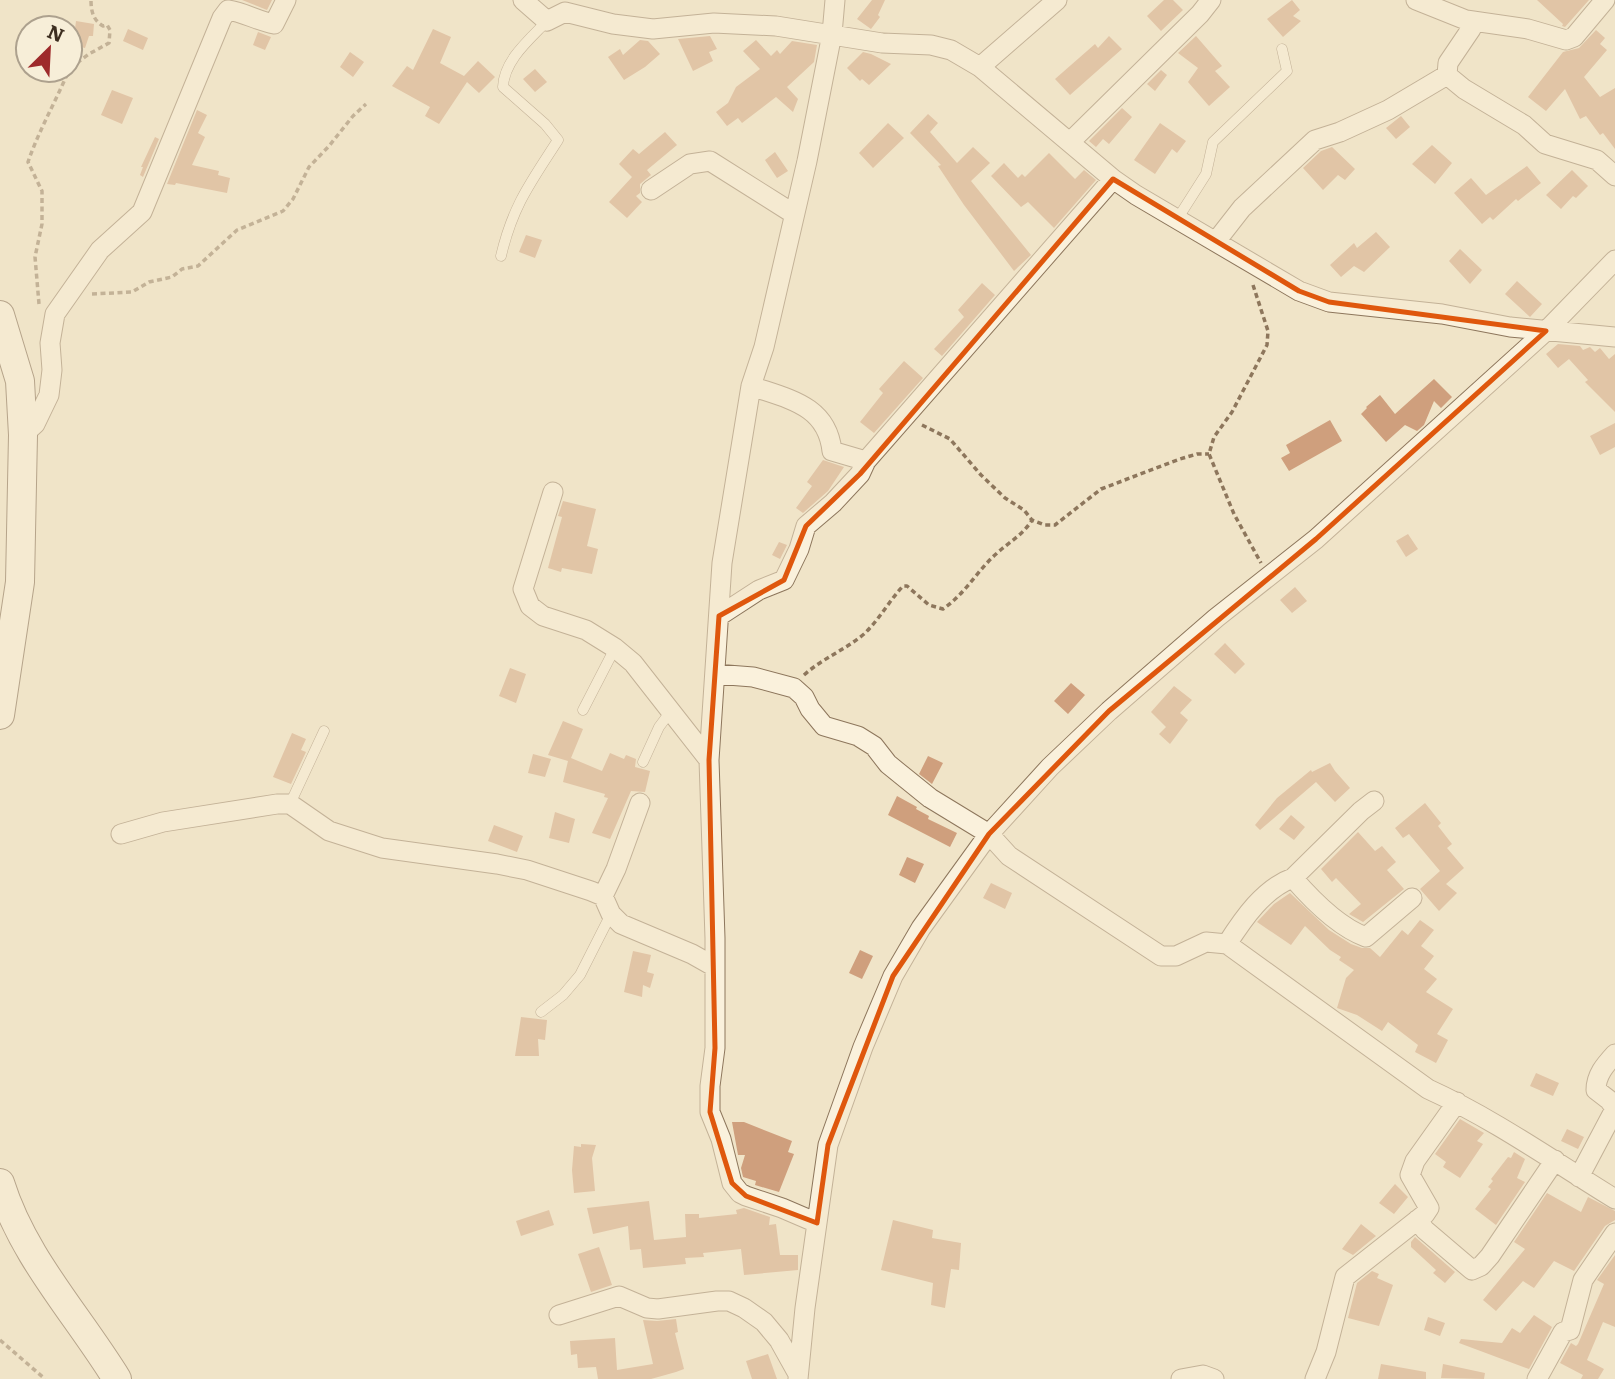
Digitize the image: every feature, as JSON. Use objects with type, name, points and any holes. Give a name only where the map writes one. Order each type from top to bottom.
[{"type":"street","points":[[23,435],[35,424],[49,395],[51,335],[55,313],[100,250],[142,212],[163,158],[176,135],[202,64],[228,10],[259,22],[274,24],[286,0]]},
{"type":"street","points":[[523,0],[547,21],[565,12],[613,24],[653,29],[715,23],[776,26],[882,43],[931,45],[950,50],[980,67],[1136,195],[1217,240],[1299,291],[1329,302],[1442,314],[1510,327],[1615,337]]},
{"type":"street","points":[[817,1223],[740,1193],[732,1183],[721,1139],[710,1112],[715,1048],[715,967],[709,760],[722,563],[751,386],[764,347],[794,214],[832,34],[835,0]]},
{"type":"street","points":[[980,67],[1057,0]]},
{"type":"street","points":[[1070,142],[1211,0]]},
{"type":"street","points":[[1416,0],[1466,20],[1528,29],[1566,40],[1574,37],[1605,0]]},
{"type":"street","points":[[1447,75],[1448,63],[1471,29],[1466,20]]},
{"type":"street","points":[[1447,75],[1464,89],[1524,125],[1545,144],[1597,160],[1615,176]]},
{"type":"street","points":[[1217,240],[1242,208],[1315,140],[1340,132],[1388,110],[1447,75]]},
{"type":"street","points":[[651,190],[690,164],[710,161],[794,214]]},
{"type":"street","points":[[719,616],[759,590],[784,580],[799,549],[806,526],[833,503],[860,474],[866,461],[1112,178]]},
{"type":"street","points":[[798,1376],[804,1308],[828,1145],[863,1047],[893,976],[921,928],[989,834],[1050,767],[1109,711],[1216,618],[1316,539],[1546,331],[1615,260]]},
{"type":"street","points":[[0,315],[20,381],[23,435],[20,582],[0,715]]},
{"type":"street","points":[[751,386],[799,403],[821,420],[830,435],[832,451],[866,461]]},
{"type":"street","points":[[553,492],[523,589],[530,606],[543,616],[586,630],[633,663],[709,760]]},
{"type":"street","points":[[715,674],[753,677],[794,688],[804,697],[824,726],[858,737],[874,746],[888,764],[930,798],[989,834],[1009,856],[1161,957],[1176,956],[1206,942],[1227,944],[1428,1089],[1457,1102],[1615,1199]]},
{"type":"street","points":[[1227,944],[1247,914],[1281,882],[1293,878],[1360,811],[1374,801]]},
{"type":"street","points":[[607,905],[616,869],[640,803]]},
{"type":"street","points":[[121,834],[163,822],[290,804],[329,831],[382,848],[507,866],[540,874],[607,905],[621,924],[682,949],[715,967]]},
{"type":"street","points":[[1293,878],[1308,895],[1353,933],[1366,937],[1412,898]]},
{"type":"street","points":[[1579,1177],[1615,1108],[1596,1090],[1596,1082],[1602,1068],[1615,1054]]},
{"type":"street","points":[[1315,1379],[1326,1352],[1345,1277],[1429,1208],[1410,1175],[1415,1161],[1457,1102]]},
{"type":"street","points":[[1417,1220],[1472,1270],[1481,1266],[1490,1256],[1555,1160]]},
{"type":"street","points":[[0,1183],[19,1233],[65,1306],[117,1379]]},
{"type":"street","points":[[1537,1379],[1563,1332],[1570,1330],[1583,1280],[1615,1233]]},
{"type":"street","points":[[559,1315],[619,1296],[637,1305],[658,1309],[729,1301],[764,1322],[779,1340],[798,1376]]},
{"type":"street","points":[[1181,1379],[1203,1376],[1213,1379]]},
{"type":"lane","points":[[501,256],[508,226],[522,194],[558,140],[545,124],[503,87],[503,74],[521,49],[547,21]]},
{"type":"lane","points":[[1178,218],[1206,174],[1213,142],[1287,71],[1282,49]]},
{"type":"lane","points":[[583,710],[615,648]]},
{"type":"lane","points":[[643,762],[659,727],[671,711]]},
{"type":"lane","points":[[290,804],[324,730]]},
{"type":"lane","points":[[541,1012],[564,995],[580,975],[607,905]]},
{"type":"path","points":[[84,58],[109,43],[110,30],[107,25],[96,22],[91,0]]},
{"type":"path","points":[[51,335],[42,322],[36,281],[35,257],[42,224],[42,191],[28,162],[49,108],[63,84]]},
{"type":"path","points":[[66,297],[132,292],[149,282],[172,277],[182,269],[198,265],[237,230],[283,211],[293,199],[309,167],[366,104]]},
{"type":"path","points":[[1250,261],[1251,276],[1268,331],[1267,345],[1232,412],[1214,437],[1209,454],[1234,514],[1270,576]]},
{"type":"path","points":[[903,419],[950,439],[1005,498],[1024,510],[1032,520],[1045,525],[1055,524],[1101,489],[1180,459],[1209,454]]},
{"type":"path","points":[[794,688],[818,663],[849,646],[867,632],[903,586],[907,586],[929,605],[943,609],[974,581],[996,554],[1021,535],[1032,520]]},
{"type":"path","points":[[0,1340],[46,1379]]},
{"type":"highlighted area","points":[[1113,179],[1299,291],[1329,302],[1546,331],[1316,539],[1109,711],[989,834],[893,976],[828,1145],[817,1223],[746,1196],[732,1183],[710,1112],[715,1048],[709,760],[719,616],[784,580],[806,526],[860,474]]},
{"type":"building","points":[[242,0],[272,0],[267,10]]},
{"type":"building","points":[[872,0],[885,0],[878,15],[880,17],[871,29],[857,19]]},
{"type":"building","points":[[1164,0],[1173,0],[1183,10],[1161,31],[1147,16]]},
{"type":"building","points":[[1292,0],[1300,10],[1293,16],[1301,21],[1283,37],[1267,19]]},
{"type":"building","points":[[1537,0],[1589,0],[1565,27]]},
{"type":"building","points":[[84,22],[94,24],[93,36],[89,36],[85,48]]},
{"type":"building","points":[[128,29],[148,38],[143,50],[123,41]]},
{"type":"building","points":[[433,29],[451,37],[440,63],[464,76],[478,61],[495,77],[479,93],[467,82],[439,124],[425,116],[430,107],[392,86],[407,66],[413,70]]},
{"type":"building","points":[[1596,30],[1605,38],[1600,44],[1607,50],[1584,77],[1600,97],[1615,88],[1615,149],[1586,116],[1580,119],[1565,89],[1546,111],[1528,97],[1563,52],[1579,48]]},
{"type":"building","points":[[258,32],[271,37],[265,50],[253,45]]},
{"type":"building","points":[[710,36],[717,49],[709,52],[713,61],[693,71],[678,39]]},
{"type":"building","points":[[1109,36],[1122,49],[1070,95],[1055,79],[1095,44],[1098,48]]},
{"type":"building","points":[[1196,36],[1222,66],[1215,71],[1230,87],[1209,106],[1188,82],[1198,68],[1178,53]]},
{"type":"building","points":[[640,40],[648,41],[660,54],[624,80],[608,57],[620,49],[623,55]]},
{"type":"building","points":[[756,40],[771,56],[777,50],[780,54],[792,41],[817,45],[814,62],[787,87],[798,99],[793,112],[776,97],[742,123],[738,118],[727,126],[716,112],[728,103],[736,87],[760,69],[743,51]]},
{"type":"building","points":[[350,52],[364,62],[353,77],[340,67]]},
{"type":"building","points":[[863,52],[891,64],[869,85],[862,79],[860,81],[847,68]]},
{"type":"building","points":[[535,69],[547,82],[535,92],[523,79]]},
{"type":"building","points":[[1161,70],[1167,75],[1155,91],[1147,84]]},
{"type":"building","points":[[112,90],[133,98],[122,124],[101,115]]},
{"type":"building","points":[[1122,108],[1132,117],[1109,144],[1103,139],[1096,147],[1089,141]]},
{"type":"building","points":[[197,110],[207,115],[198,133],[205,137],[192,165],[219,171],[218,175],[230,178],[227,193],[176,183],[167,184]]},
{"type":"building","points":[[928,114],[938,123],[930,132],[957,163],[973,147],[990,163],[971,181],[1031,255],[1014,271],[964,205],[938,166],[941,165],[910,133]]},
{"type":"building","points":[[1401,116],[1410,127],[1396,139],[1386,128]]},
{"type":"building","points":[[888,123],[904,138],[873,168],[859,153]]},
{"type":"building","points":[[1160,123],[1186,141],[1177,153],[1172,149],[1155,174],[1134,160]]},
{"type":"building","points":[[665,132],[677,145],[647,170],[651,175],[640,184],[640,193],[636,196],[642,202],[627,218],[609,202],[632,177],[619,164],[633,149],[639,154]]},
{"type":"building","points":[[155,137],[159,139],[143,177],[140,175],[141,167]]},
{"type":"building","points":[[1432,145],[1452,163],[1435,184],[1412,164]]},
{"type":"building","points":[[1332,147],[1355,169],[1345,180],[1338,175],[1323,190],[1303,168],[1321,151]]},
{"type":"building","points":[[775,152],[788,171],[777,178],[765,160]]},
{"type":"building","points":[[1049,153],[1075,179],[1084,170],[1096,180],[1054,228],[1028,202],[1021,207],[991,176],[1004,163],[1018,178],[1022,174],[1025,177]]},
{"type":"building","points":[[1527,166],[1541,183],[1518,201],[1516,199],[1493,220],[1490,217],[1482,224],[1454,193],[1471,178],[1486,195]]},
{"type":"building","points":[[1572,170],[1588,186],[1576,198],[1573,196],[1561,209],[1546,195]]},
{"type":"building","points":[[1376,232],[1390,247],[1364,272],[1354,266],[1341,277],[1330,265],[1354,243],[1357,248]]},
{"type":"building","points":[[526,235],[542,240],[535,258],[519,252]]},
{"type":"building","points":[[1460,249],[1482,270],[1470,284],[1449,261]]},
{"type":"building","points":[[1517,281],[1542,304],[1530,317],[1505,294]]},
{"type":"building","points":[[982,283],[995,295],[942,356],[934,349],[964,317],[958,310]]},
{"type":"building","points":[[1558,344],[1580,346],[1583,350],[1590,347],[1595,352],[1600,348],[1609,359],[1615,354],[1615,412],[1585,382],[1588,380],[1569,359],[1558,368],[1546,354]]},
{"type":"building","points":[[904,361],[923,378],[874,433],[860,422],[883,393],[879,389]]},
{"type":"building","points":[[1434,379],[1452,397],[1441,408],[1434,401],[1424,425],[1417,431],[1405,425],[1386,442],[1361,414],[1380,395],[1395,414]]},
{"type":"building","points":[[1330,420],[1342,441],[1289,471],[1281,458],[1290,453],[1286,445]]},
{"type":"building","points":[[1615,423],[1615,447],[1600,455],[1590,436]]},
{"type":"building","points":[[823,460],[844,467],[828,491],[803,513],[796,508],[812,486],[807,482]]},
{"type":"building","points":[[563,501],[596,509],[587,546],[598,549],[592,574],[562,568],[561,572],[548,568],[562,517],[558,516]]},
{"type":"building","points":[[1408,534],[1418,549],[1406,557],[1396,541]]},
{"type":"building","points":[[779,542],[787,545],[780,559],[772,555]]},
{"type":"building","points":[[1295,587],[1307,601],[1292,613],[1280,600]]},
{"type":"building","points":[[1225,643],[1245,664],[1235,674],[1214,654]]},
{"type":"building","points":[[510,668],[526,674],[516,703],[499,696]]},
{"type":"building","points":[[1071,683],[1085,695],[1068,714],[1054,701]]},
{"type":"building","points":[[1174,686],[1192,700],[1180,713],[1188,720],[1170,744],[1159,734],[1166,727],[1151,712]]},
{"type":"building","points":[[563,721],[583,729],[571,758],[602,771],[610,753],[624,759],[626,755],[636,759],[635,767],[650,771],[645,792],[631,791],[610,839],[592,833],[608,798],[604,797],[605,794],[563,782],[568,761],[548,755]]},
{"type":"building","points":[[292,733],[306,739],[301,750],[306,752],[291,784],[273,777]]},
{"type":"building","points":[[533,754],[551,759],[545,777],[528,773]]},
{"type":"building","points":[[928,756],[943,763],[932,784],[919,774]]},
{"type":"building","points":[[1330,763],[1350,788],[1335,802],[1316,782],[1260,830],[1255,825],[1277,798],[1311,770],[1312,772]]},
{"type":"building","points":[[897,796],[917,807],[916,809],[929,816],[928,819],[957,833],[950,847],[888,815]]},
{"type":"building","points":[[1425,803],[1441,823],[1438,826],[1452,844],[1447,848],[1464,868],[1446,884],[1457,893],[1439,911],[1420,889],[1440,871],[1409,834],[1403,838],[1395,828]]},
{"type":"building","points":[[555,812],[575,819],[569,843],[549,838]]},
{"type":"building","points":[[1291,815],[1305,827],[1294,840],[1279,829]]},
{"type":"building","points":[[494,825],[523,836],[517,852],[488,841]]},
{"type":"building","points":[[1358,832],[1375,851],[1382,846],[1396,862],[1387,870],[1404,889],[1363,922],[1349,914],[1361,904],[1336,878],[1332,882],[1321,869]]},
{"type":"building","points":[[907,857],[924,864],[915,883],[899,875]]},
{"type":"building","points":[[991,883],[1012,893],[1005,909],[983,898]]},
{"type":"building","points":[[1290,893],[1329,930],[1351,944],[1370,948],[1380,957],[1402,930],[1408,935],[1420,920],[1434,930],[1421,946],[1434,956],[1424,969],[1437,979],[1426,992],[1453,1009],[1437,1034],[1448,1040],[1436,1063],[1415,1052],[1418,1045],[1388,1022],[1382,1031],[1357,1015],[1337,1008],[1346,978],[1354,970],[1339,960],[1341,957],[1305,926],[1291,945],[1257,922],[1274,904]]},
{"type":"building","points":[[860,950],[873,956],[862,979],[849,973]]},
{"type":"building","points":[[633,951],[651,955],[647,972],[654,974],[650,988],[643,985],[642,997],[624,992]]},
{"type":"building","points":[[521,1017],[547,1020],[545,1040],[538,1039],[539,1056],[515,1056]]},
{"type":"building","points":[[1536,1073],[1559,1083],[1553,1096],[1530,1086]]},
{"type":"building","points":[[1460,1119],[1484,1133],[1477,1141],[1483,1144],[1460,1178],[1443,1167],[1446,1162],[1435,1154]]},
{"type":"building","points":[[732,1122],[744,1122],[792,1141],[788,1152],[794,1154],[779,1192],[755,1185],[756,1181],[743,1177],[741,1168],[745,1155],[738,1155]]},
{"type":"building","points":[[1567,1129],[1584,1137],[1578,1149],[1561,1141]]},
{"type":"building","points":[[581,1144],[596,1145],[592,1158],[595,1191],[574,1193],[574,1146],[581,1147]]},
{"type":"building","points":[[1514,1152],[1525,1159],[1517,1178],[1525,1182],[1496,1225],[1475,1209],[1491,1189],[1488,1187],[1493,1181],[1491,1179]]},
{"type":"building","points":[[1395,1184],[1408,1197],[1394,1214],[1379,1203]]},
{"type":"building","points":[[1547,1193],[1581,1212],[1588,1197],[1615,1211],[1615,1220],[1605,1226],[1574,1271],[1554,1261],[1534,1288],[1523,1281],[1496,1311],[1483,1300],[1525,1249],[1514,1242]]},
{"type":"building","points":[[649,1201],[654,1240],[686,1237],[685,1214],[699,1214],[699,1218],[737,1214],[736,1210],[744,1208],[770,1217],[769,1225],[776,1224],[780,1255],[798,1255],[798,1270],[744,1275],[741,1249],[703,1253],[704,1257],[685,1258],[686,1264],[643,1268],[641,1249],[630,1250],[628,1226],[593,1234],[587,1208]]},
{"type":"building","points":[[549,1210],[554,1225],[521,1236],[516,1221]]},
{"type":"building","points":[[893,1220],[933,1230],[932,1238],[961,1243],[959,1270],[951,1269],[945,1308],[931,1305],[933,1283],[881,1270]]},
{"type":"building","points":[[1361,1224],[1376,1236],[1353,1255],[1342,1249]]},
{"type":"building","points":[[1415,1237],[1455,1272],[1445,1283],[1433,1273],[1436,1270],[1411,1247]]},
{"type":"building","points":[[599,1247],[612,1285],[591,1292],[578,1254]]},
{"type":"building","points":[[1615,1255],[1615,1327],[1603,1322],[1587,1360],[1604,1369],[1598,1379],[1581,1379],[1583,1375],[1560,1363],[1571,1343],[1576,1346],[1578,1344],[1604,1284],[1597,1280]]},
{"type":"building","points":[[1372,1271],[1379,1274],[1377,1278],[1393,1285],[1379,1326],[1348,1318],[1357,1283]]},
{"type":"building","points":[[1534,1315],[1552,1327],[1529,1369],[1459,1343],[1461,1339],[1502,1343],[1512,1328],[1520,1333]]},
{"type":"building","points":[[1428,1317],[1445,1323],[1440,1336],[1424,1330]]},
{"type":"building","points":[[676,1319],[678,1332],[675,1333],[684,1369],[676,1372],[651,1379],[598,1379],[596,1367],[578,1368],[577,1354],[571,1355],[570,1341],[615,1338],[617,1370],[653,1364],[643,1320]]},
{"type":"building","points":[[768,1354],[777,1379],[752,1379],[746,1361]]},
{"type":"building","points":[[1381,1364],[1426,1372],[1426,1379],[1378,1379]]},
{"type":"building","points":[[1443,1364],[1485,1373],[1484,1379],[1441,1378]]}]
